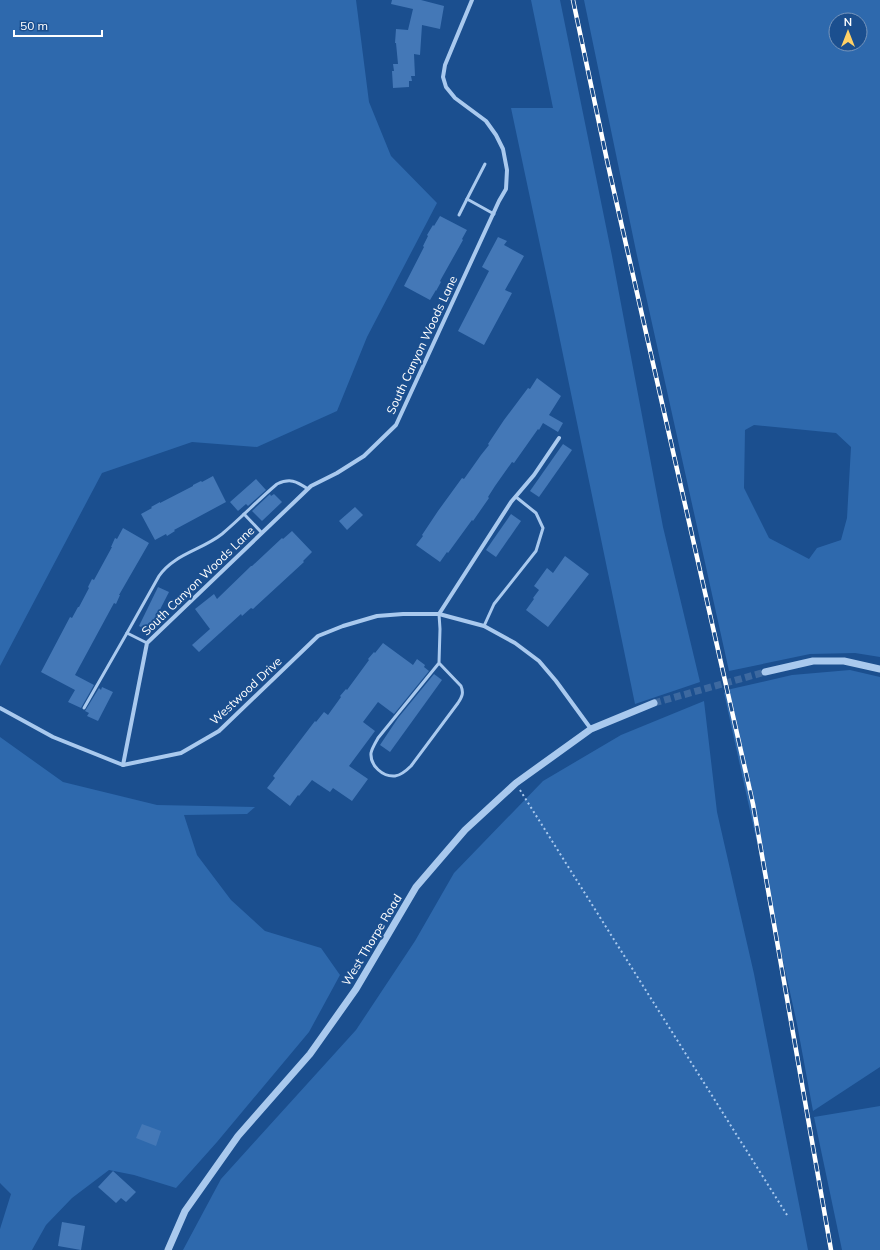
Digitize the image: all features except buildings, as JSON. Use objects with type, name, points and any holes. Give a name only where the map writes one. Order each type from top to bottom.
[{"type":"street","name":"South Canyon Woods Lane","points":[[123,765],[148,643],[311,486],[338,473],[364,456],[396,425],[506,189],[507,170],[503,150],[496,135],[486,122],[455,98],[446,87],[443,77],[445,65],[472,0]]},
{"type":"street","points":[[439,614],[511,502],[534,475],[559,438]]},
{"type":"street","name":"Westwood Drive","points":[[123,765],[181,753],[219,731],[318,636],[343,626],[377,616],[439,614],[484,626],[515,643],[539,661],[556,681],[591,729]]},
{"type":"street","points":[[765,672],[813,661],[844,661],[880,669]]},
{"type":"street","name":"West Thorpe Road","points":[[168,1250],[185,1211],[238,1136],[307,1058],[356,989],[416,887],[465,830],[516,782],[591,729],[654,703]]},
{"type":"street","points":[[0,708],[53,737],[123,765]]},
{"type":"lane","points":[[459,215],[485,164]]},
{"type":"lane","points":[[467,199],[494,214]]},
{"type":"lane","points":[[84,708],[164,570],[176,560],[213,540],[277,484],[292,480],[308,489]]},
{"type":"lane","points":[[484,626],[494,604],[536,552],[543,528],[536,513],[516,497]]},
{"type":"lane","points":[[244,514],[262,533]]},
{"type":"lane","points":[[439,614],[439,663],[378,738],[371,752],[373,764],[379,771],[388,776],[396,776],[404,773],[411,766],[463,695],[461,686],[439,663]]},
{"type":"lane","points":[[127,633],[148,643]]},
{"type":"path","points":[[516,782],[787,1215]]},
{"type":"shaded area","points":[[0,0],[356,0],[369,102],[391,156],[437,203],[367,337],[337,411],[257,447],[192,442],[102,473],[0,666]]},
{"type":"shaded area","points":[[531,0],[560,0],[612,256],[663,527],[700,682],[635,704],[511,108],[553,108]]},
{"type":"shaded area","points":[[584,0],[880,0],[880,657],[855,653],[810,654],[729,671],[636,251]],"holes":[[[754,425],[836,433],[851,447],[847,518],[841,540],[817,548],[809,559],[769,538],[744,488],[745,430]]]},
{"type":"shaded area","points":[[850,670],[880,677],[880,1067],[813,1111],[797,1024],[724,693],[731,689],[792,675]]},
{"type":"shaded area","points":[[704,701],[717,812],[754,974],[808,1250],[183,1250],[221,1179],[356,1030],[415,941],[454,873],[543,781],[621,735]]},
{"type":"shaded area","points":[[0,737],[63,782],[157,805],[255,807],[247,814],[184,815],[197,855],[231,900],[265,931],[321,948],[340,975],[309,1032],[217,1142],[176,1188],[134,1175],[109,1170],[72,1198],[46,1225],[32,1250],[0,1250],[0,1229],[11,1194],[0,1183]]},
{"type":"shaded area","points":[[880,1106],[880,1250],[842,1250],[814,1117]]},
{"type":"tunnel","points":[[654,703],[765,672]]},
{"type":"railway","points":[[573,0],[608,165],[753,804],[831,1250]]}]
